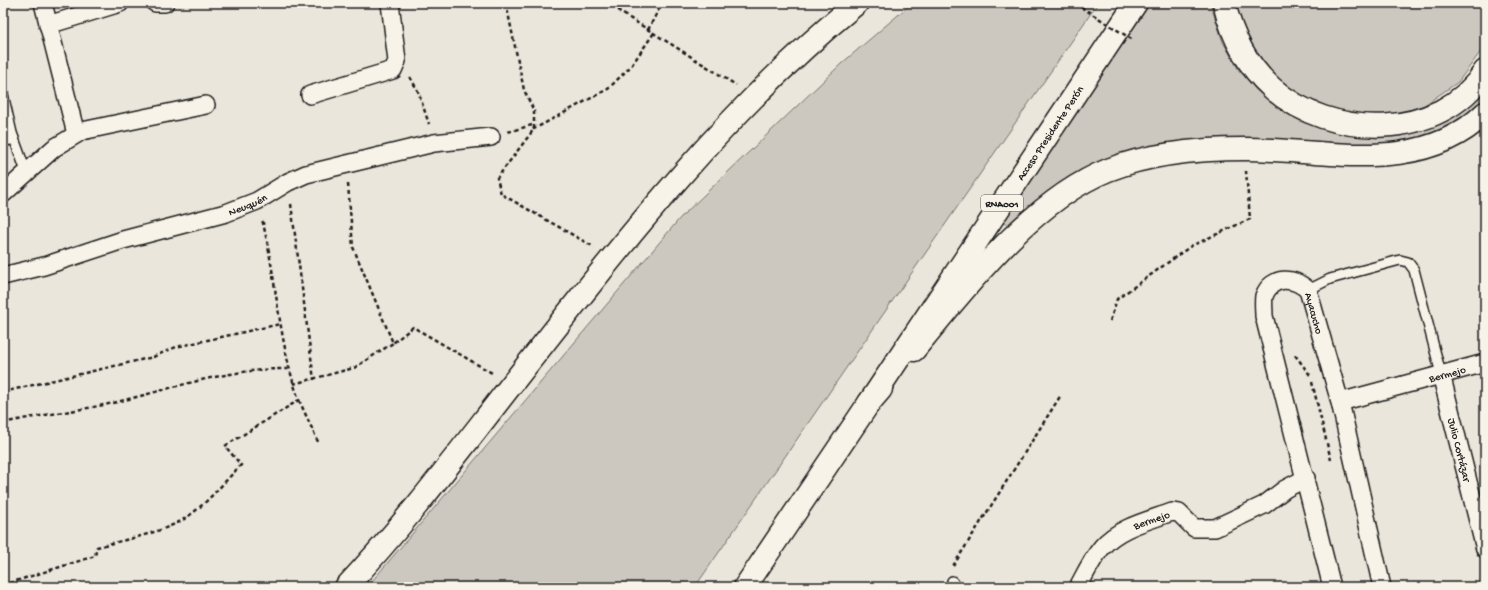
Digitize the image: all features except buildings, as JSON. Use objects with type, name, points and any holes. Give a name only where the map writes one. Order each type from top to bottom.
[{"type":"main road","points":[[346,587],[404,521],[612,258],[694,159],[753,96],[857,3]]},
{"type":"main road","name":"Acceso Presidente Perón","points":[[869,403],[1136,3]]},
{"type":"main road","points":[[1224,3],[1230,28],[1239,48],[1272,88],[1309,112],[1332,120],[1366,126],[1410,122],[1432,116],[1459,98],[1485,71]]},
{"type":"main road","points":[[744,587],[869,403],[961,294],[1001,251],[1029,223],[1071,189],[1107,171],[1143,159],[1202,150],[1244,149],[1376,156],[1400,154],[1428,147],[1456,134],[1485,113]]},
{"type":"street","points":[[43,3],[76,134]]},
{"type":"street","points":[[48,25],[120,3]]},
{"type":"street","points":[[155,3],[165,3]]},
{"type":"street","points":[[310,95],[393,70],[397,61],[390,3]]},
{"type":"street","points":[[3,194],[27,174],[54,148],[76,134],[206,105]]},
{"type":"street","name":"Neuquén","points":[[3,276],[44,266],[123,240],[226,213],[257,201],[288,182],[306,174],[434,143],[491,137]]},
{"type":"street","name":"Ayacucho","points":[[1332,587],[1306,478],[1264,316],[1264,298],[1268,289],[1279,280],[1288,279],[1300,282],[1308,290],[1340,402],[1382,587]]},
{"type":"street","name":"Bermejo","points":[[1340,402],[1442,374],[1485,364]]},
{"type":"street","name":"Julio Cortázar","points":[[1442,374],[1485,549]]},
{"type":"street","name":"Bermejo","points":[[1078,587],[1100,549],[1122,530],[1172,512],[1179,513],[1194,528],[1215,528],[1264,505],[1285,489],[1306,478]]},
{"type":"lane","points":[[3,94],[14,139],[27,174]]},
{"type":"lane","points":[[3,142],[14,139]]},
{"type":"lane","points":[[1308,290],[1330,279],[1400,260],[1408,262],[1414,270],[1442,374]]},
{"type":"path","points":[[506,3],[524,90],[534,111],[534,129]]},
{"type":"path","points":[[615,3],[620,12],[753,96]]},
{"type":"path","points":[[648,30],[662,3]]},
{"type":"path","points":[[1083,3],[1081,7],[1133,40]]},
{"type":"path","points":[[612,258],[501,194],[497,178],[534,129],[608,89],[631,66],[654,33]]},
{"type":"path","points":[[397,61],[413,80],[418,91],[434,143]]},
{"type":"path","points":[[491,137],[532,125],[534,129]]},
{"type":"path","points":[[1110,321],[1117,299],[1191,246],[1250,219],[1244,149]]},
{"type":"path","points":[[347,164],[352,246],[393,343]]},
{"type":"path","points":[[288,182],[314,380]]},
{"type":"path","points":[[257,201],[270,251],[280,324],[289,369],[299,400],[319,444]]},
{"type":"path","points":[[3,392],[153,357],[176,347],[280,324]]},
{"type":"path","points":[[294,384],[314,380],[354,368],[393,343],[413,327],[512,385]]},
{"type":"path","points":[[1293,352],[1310,372],[1333,467]]},
{"type":"path","points":[[3,423],[113,403],[193,381],[266,369],[289,369]]},
{"type":"path","points":[[954,584],[948,573],[1061,395]]},
{"type":"path","points":[[3,586],[95,556],[97,547],[154,531],[178,522],[199,507],[241,465],[226,446],[299,400]]},
{"type":"shaded area","points":[[912,3],[1098,3],[695,587],[367,587],[681,217],[841,64]]},
{"type":"shaded area","points":[[1150,3],[1210,3],[1223,42],[1240,72],[1266,96],[1359,132],[1485,83],[1485,101],[1473,113],[1430,137],[1401,143],[1352,146],[1147,148],[1122,153],[1099,162],[1010,227],[1001,221]]},
{"type":"shaded area","points":[[1233,3],[1485,3],[1485,46],[1458,82],[1420,108],[1386,116],[1340,113],[1308,99],[1279,80],[1251,51]]}]
